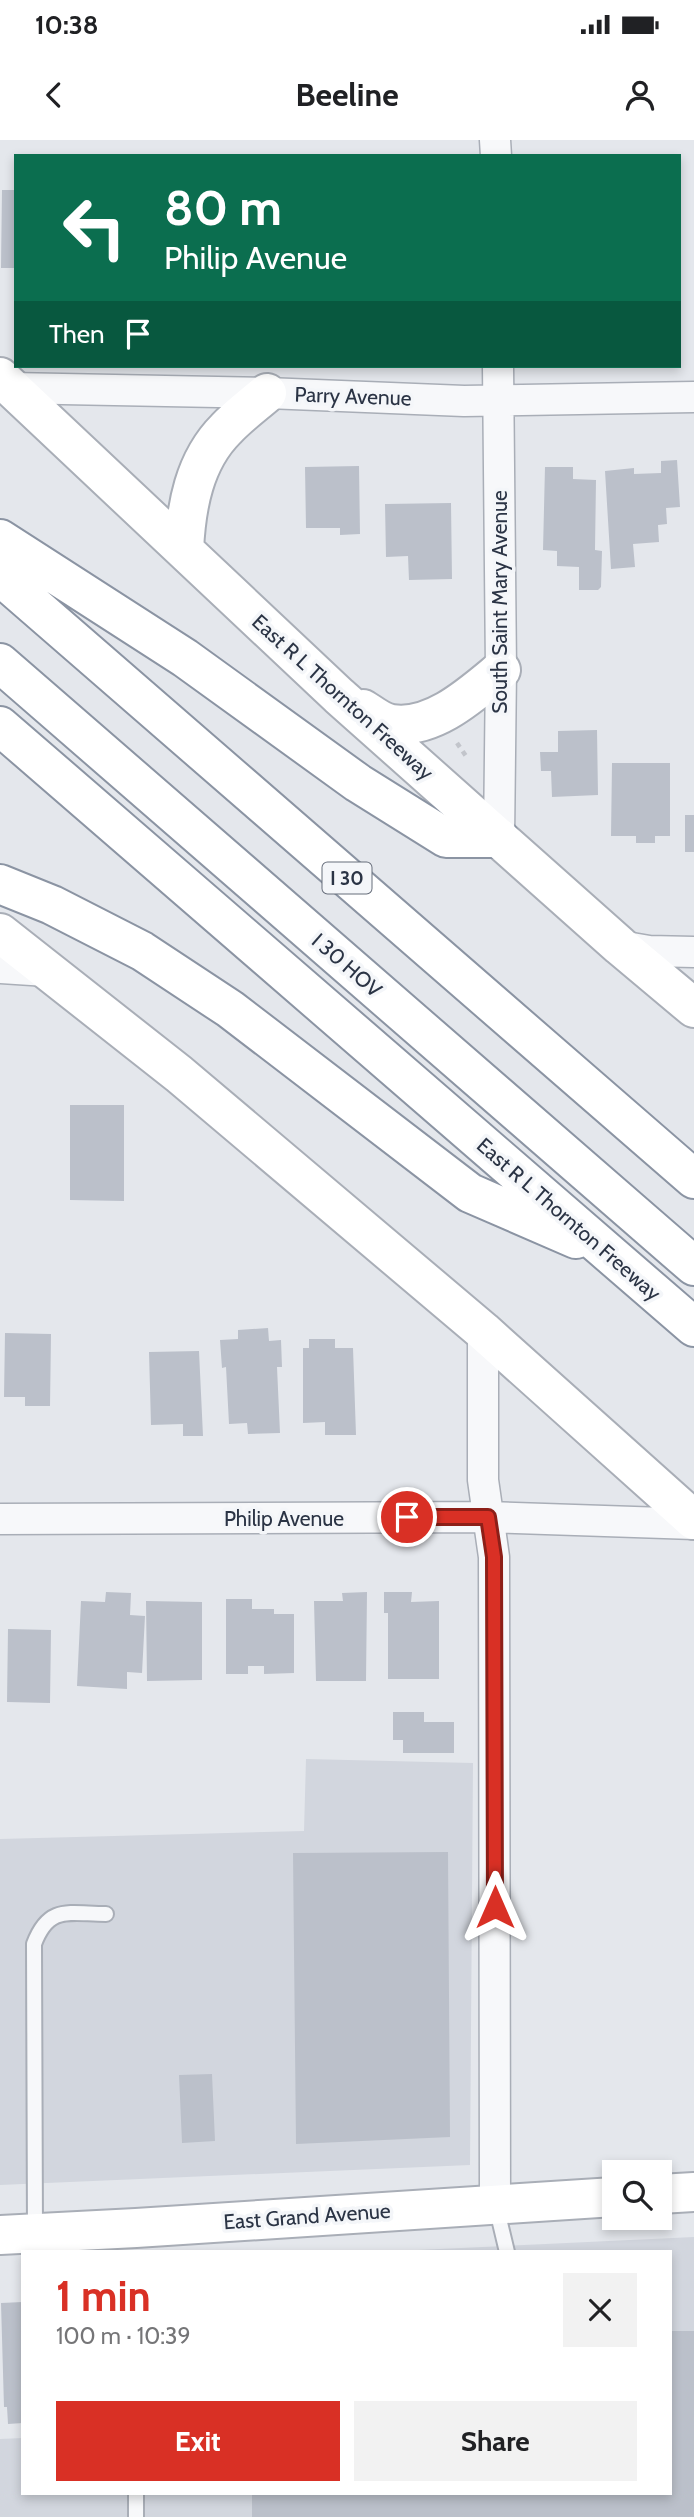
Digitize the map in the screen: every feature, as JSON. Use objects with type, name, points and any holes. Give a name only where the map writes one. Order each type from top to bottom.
[{"type":"main road","name":"East R L Thornton Freeway","points":[[6,382],[340,696],[620,946],[694,1008]]},
{"type":"main road","points":[[184,550],[186,515],[193,485],[205,457],[224,430],[267,393]]},
{"type":"main road","points":[[0,539],[185,658],[358,783],[446,838],[499,838]]},
{"type":"main road","name":"I 30","points":[[0,576],[694,1179]]},
{"type":"main road","name":"I 30 HOV","points":[[0,641],[694,1244]]},
{"type":"main road","name":"I 30 HOV","points":[[0,663],[694,1266]]},
{"type":"main road","points":[[340,696],[389,724],[418,724],[470,696],[501,670]]},
{"type":"main road","name":"East R L Thornton Freeway","points":[[0,726],[694,1327]]},
{"type":"main road","points":[[0,884],[52,905],[142,951],[208,994],[303,1063],[470,1193],[610,1254]]},
{"type":"main road","points":[[0,933],[180,1074],[483,1331],[694,1522]]},
{"type":"main road","points":[[672,2193],[694,2192]]},
{"type":"main road","name":"East Grand Avenue","points":[[18,2234],[136,2234],[495,2203],[602,2198]]},
{"type":"street","name":"South Saint Mary Avenue","points":[[498,368],[501,670],[499,838]]},
{"type":"street","name":"Parry Avenue","points":[[6,382],[498,401],[694,397]]},
{"type":"street","points":[[620,946],[649,951],[694,952]]},
{"type":"street","points":[[0,968],[47,971]]},
{"type":"street","points":[[483,1331],[483,1480],[494,1571],[495,2203]]},
{"type":"street","name":"Philip Avenue","points":[[0,1519],[488,1517],[694,1522]]},
{"type":"lane","points":[[18,2234],[34,1944],[41,1927],[56,1914],[106,1914]]},
{"type":"lane","points":[[495,2203],[507,2250]]},
{"type":"lane","points":[[136,2495],[136,2517]]},
{"type":"shaded area","points":[[306,1759],[473,1763],[470,2165],[0,2185],[0,1839],[304,1831]]},
{"type":"shaded area","points":[[694,2237],[694,2517],[0,2517],[0,2439],[21,2438],[21,2495],[672,2495],[672,2250],[417,2250]]},
{"type":"building","points":[[2,190],[14,190],[14,268],[1,268]]},
{"type":"building","points":[[677,460],[680,507],[666,508],[667,524],[658,525],[659,542],[633,544],[635,567],[611,569],[605,471],[634,468],[634,474],[661,473],[661,461]]},
{"type":"building","points":[[359,466],[360,534],[340,535],[340,528],[306,528],[305,467]]},
{"type":"building","points":[[545,467],[573,467],[573,479],[596,480],[595,550],[602,551],[601,587],[598,590],[579,590],[579,567],[557,566],[557,551],[543,550]]},
{"type":"building","points":[[451,503],[452,579],[409,580],[408,556],[386,557],[385,504]]},
{"type":"building","points":[[597,730],[598,795],[552,797],[551,771],[541,771],[540,752],[558,752],[558,731]]},
{"type":"building","points":[[612,763],[670,763],[670,836],[655,836],[655,843],[636,843],[636,836],[611,836]]},
{"type":"building","points":[[685,815],[694,815],[694,852],[685,852]]},
{"type":"building","points":[[70,1105],[124,1105],[124,1201],[70,1200]]},
{"type":"building","points":[[268,1328],[269,1341],[281,1340],[282,1367],[277,1367],[280,1433],[248,1434],[247,1423],[229,1424],[226,1367],[222,1368],[220,1340],[238,1339],[238,1330]]},
{"type":"building","points":[[5,1333],[51,1334],[50,1406],[25,1406],[25,1397],[4,1397]]},
{"type":"building","points":[[309,1339],[335,1339],[335,1348],[353,1348],[356,1435],[325,1435],[325,1422],[303,1423],[303,1348],[309,1348]]},
{"type":"building","points":[[199,1351],[203,1436],[183,1436],[183,1424],[151,1425],[149,1352]]},
{"type":"building","points":[[106,1592],[131,1593],[130,1615],[145,1616],[142,1673],[127,1672],[127,1689],[77,1686],[81,1601],[105,1602]]},
{"type":"building","points":[[367,1592],[366,1681],[316,1681],[314,1601],[343,1601],[342,1593]]},
{"type":"building","points":[[384,1592],[412,1592],[411,1602],[439,1601],[439,1679],[388,1679],[388,1613],[384,1613]]},
{"type":"building","points":[[226,1599],[252,1599],[252,1609],[274,1609],[274,1614],[294,1614],[294,1673],[264,1674],[264,1666],[248,1666],[248,1674],[226,1674]]},
{"type":"building","points":[[146,1601],[202,1602],[202,1680],[147,1681]]},
{"type":"building","points":[[8,1629],[51,1630],[50,1703],[7,1702]]},
{"type":"building","points":[[393,1712],[424,1712],[424,1722],[454,1722],[454,1753],[403,1753],[403,1740],[393,1740]]},
{"type":"building","points":[[448,1852],[450,2137],[296,2144],[293,1853]]},
{"type":"building","points":[[212,2074],[215,2141],[182,2143],[179,2075]]},
{"type":"building","points":[[21,2302],[21,2423],[8,2424],[7,2407],[4,2407],[1,2303]]},
{"type":"building","points":[[672,2331],[694,2331],[694,2517],[252,2517],[252,2495],[672,2495]]},
{"type":"route","points":[[407,1517],[488,1517],[494,1557],[495,1907]]}]
